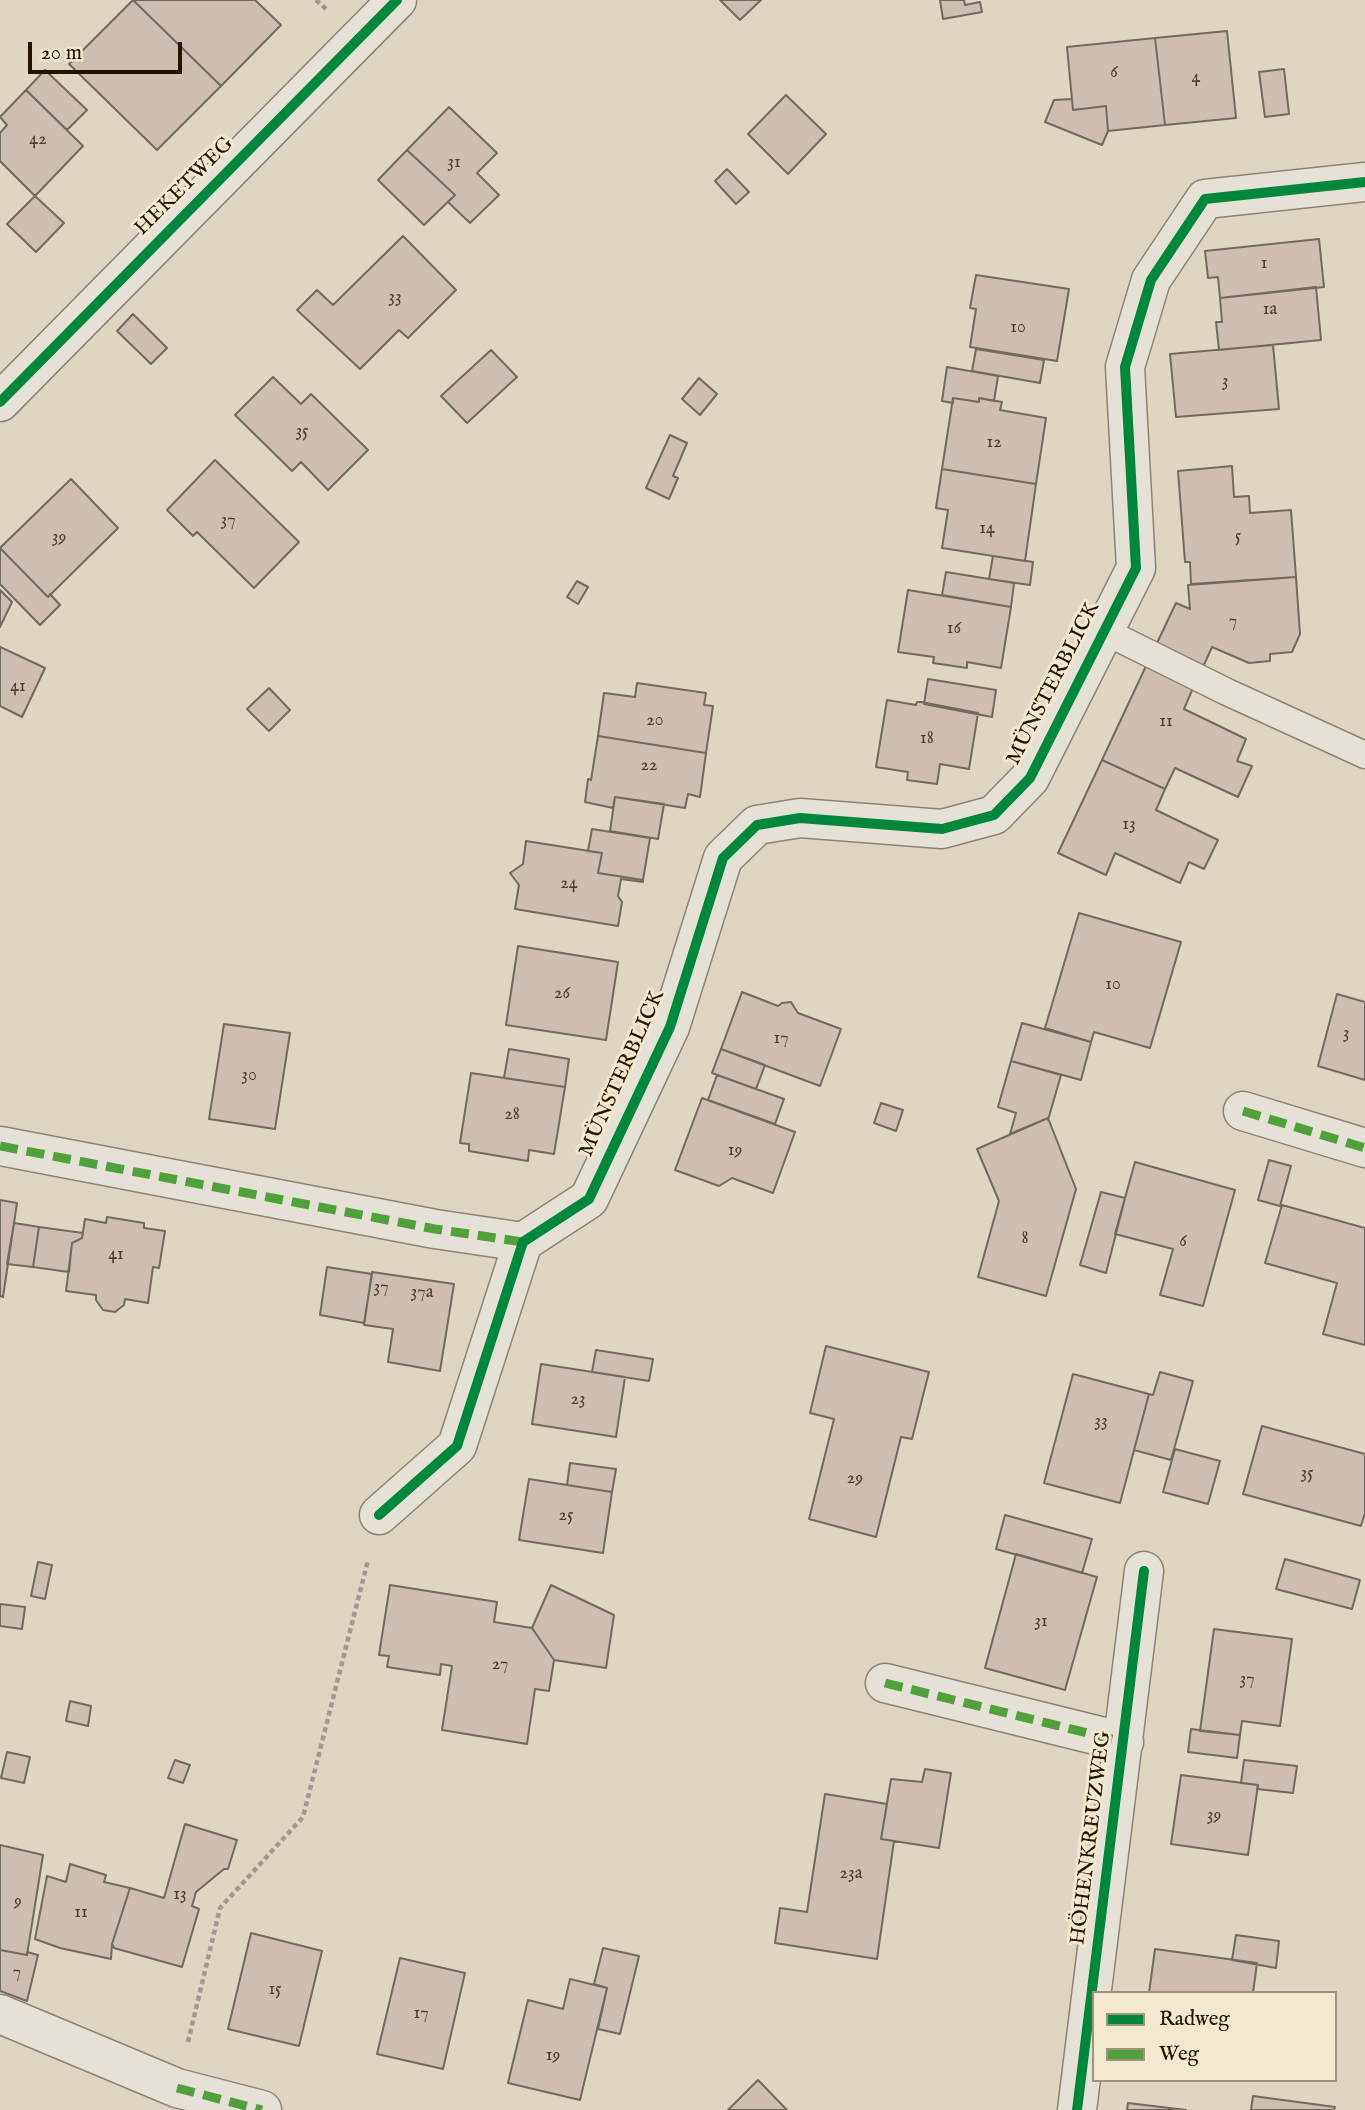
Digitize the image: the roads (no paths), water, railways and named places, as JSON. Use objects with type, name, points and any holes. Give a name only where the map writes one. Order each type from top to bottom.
[{"type":"street","name":"HEKETWEG","points":[[0,402],[397,0]]},
{"type":"street","name":"MÜNSTERBLICK","points":[[523,1242],[589,1199],[670,1027],[723,858],[757,825],[800,818],[942,828],[994,815],[1030,778],[1136,568],[1125,367],[1151,279],[1205,198],[1365,182]]},
{"type":"street","points":[[1243,1111],[1365,1148]]},
{"type":"street","points":[[0,1146],[422,1227],[523,1242],[457,1446],[379,1514]]},
{"type":"street","name":"HÖHENKREUZWEG","points":[[1092,1991],[1144,1571]]},
{"type":"street","name":"HÖHENKREUZWEG","points":[[885,1683],[1124,1742]]},
{"type":"street","name":"HÖHENKREUZWEG","points":[[1077,2110],[1092,1993]]},
{"type":"street","points":[[0,2014],[177,2088],[262,2110]]},
{"type":"lane","points":[[1104,631],[1227,692],[1365,755]]}]
